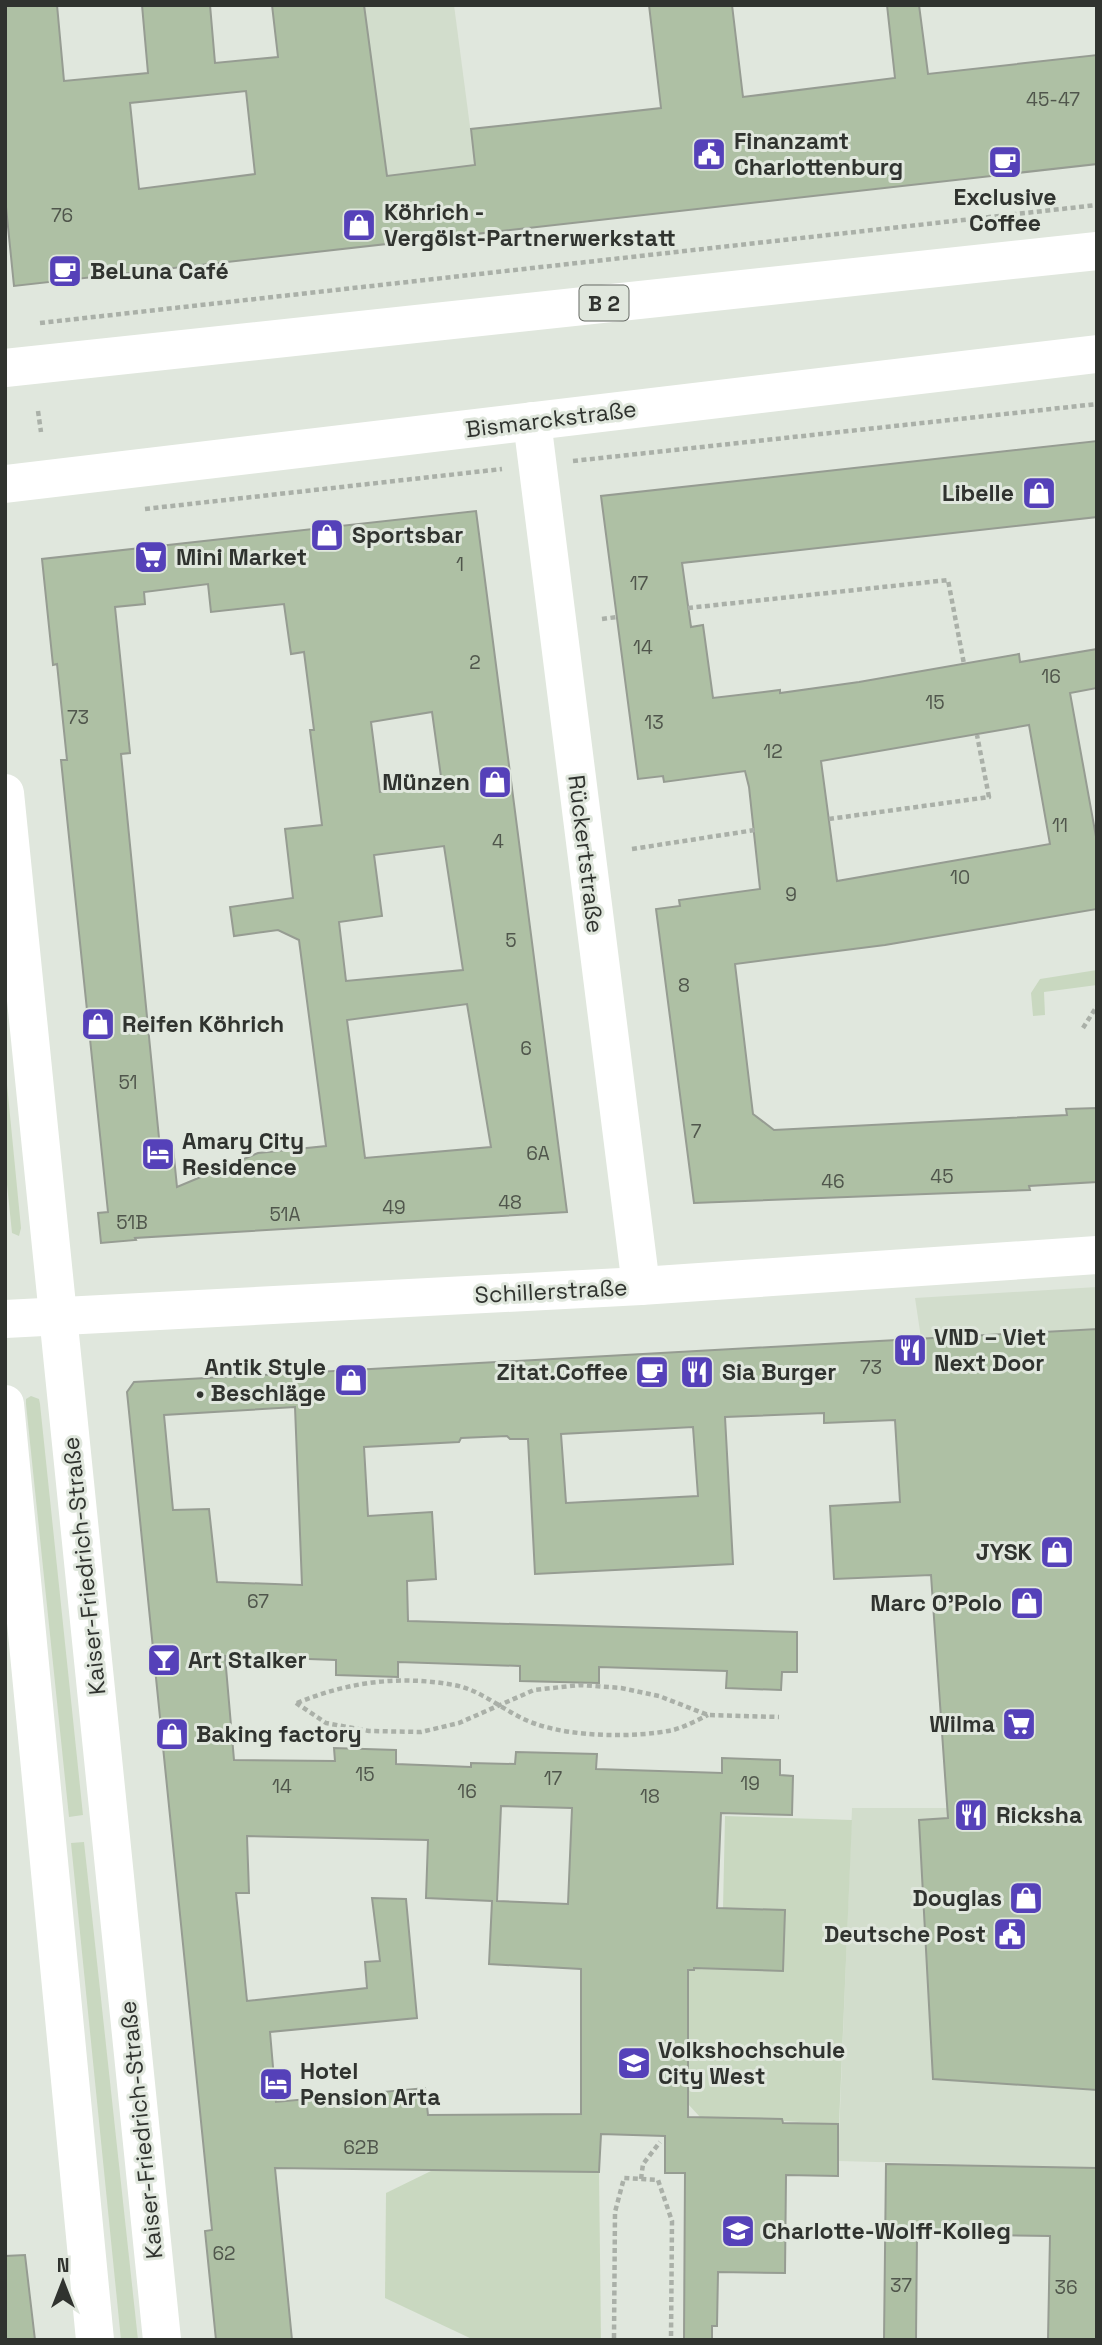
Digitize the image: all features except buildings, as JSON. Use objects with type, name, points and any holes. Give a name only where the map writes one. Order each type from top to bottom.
[{"type":"main road","name":"B 2","points":[[5,368],[1097,251]]},
{"type":"main road","name":"Bismarckstraße","points":[[5,484],[1097,354]]},
{"type":"main road","name":"Rückertstraße","points":[[532,421],[641,1286]]},
{"type":"main road","name":"Kaiser-Friedrich-Straße","points":[[5,793],[56,1317],[100,1710],[162,2340]]},
{"type":"main road","name":"Schillerstraße","points":[[5,1319],[641,1286],[1097,1255]]},
{"type":"main road","points":[[5,1404],[95,2340]]},
{"type":"path","points":[[43,322],[1097,205]]},
{"type":"path","points":[[597,458],[1097,404]]},
{"type":"path","points":[[38,411],[41,432]]},
{"type":"path","points":[[134,510],[478,471]]},
{"type":"path","points":[[688,608],[948,580],[964,664]]},
{"type":"path","points":[[602,619],[617,617]]},
{"type":"path","points":[[829,819],[989,797],[977,734]]},
{"type":"path","points":[[632,849],[755,830]]},
{"type":"path","points":[[1083,1028],[1097,1006]]},
{"type":"path","points":[[708,1715],[676,1730],[616,1735],[535,1724],[501,1706],[456,1685],[414,1681],[362,1682],[296,1703],[326,1723],[369,1731],[421,1732],[459,1723],[501,1706],[534,1690],[580,1685],[621,1688],[659,1696],[708,1715],[779,1717]]},
{"type":"path","points":[[641,2179],[643,2164],[660,2142]]},
{"type":"path","points":[[614,2338],[615,2212],[624,2178],[659,2180],[672,2221],[671,2339]]},
{"type":"shaded area","points":[[272,5],[454,5],[484,233],[293,171]]},
{"type":"shaded area","points":[[1097,970],[1097,985],[1044,992],[1045,1015],[1033,1016],[1031,993],[1040,979]]},
{"type":"shaded area","points":[[5,1064],[21,1228],[19,1236],[12,1233],[5,1165]]},
{"type":"shaded area","name":"Wilma","points":[[1097,1287],[1097,2168],[838,2161],[852,1808],[947,1808],[931,1575],[921,1338],[915,1298]]},
{"type":"shaded area","points":[[31,1396],[39,1399],[40,1404],[83,1815],[69,1817],[26,1404],[26,1399]]},
{"type":"shaded area","points":[[725,1816],[852,1820],[839,2124],[700,2117],[688,2104],[686,1970],[694,1970],[695,1950],[737,1969],[783,1971],[784,1910],[723,1909]]},
{"type":"shaded area","points":[[84,1842],[138,2340],[121,2340],[71,1843]]},
{"type":"shaded area","points":[[433,2170],[599,2172],[601,2340],[474,2340],[385,2298],[386,2193]]},
{"type":"place","name":"Finanzamt Charlottenburg","points":[[709,154]]},
{"type":"place","name":"Exclusive Coffee","points":[[1005,162]]},
{"type":"place","name":"Köhrich - Vergölst-Partnerwerkstatt","points":[[359,225]]},
{"type":"place","name":"BeLuna Café","points":[[65,271]]},
{"type":"place","name":"Libelle","points":[[1039,493]]},
{"type":"place","name":"Sportsbar","points":[[327,535]]},
{"type":"place","name":"Mini Market","points":[[151,557]]},
{"type":"place","name":"Münzen","points":[[495,782]]},
{"type":"place","name":"Reifen Köhrich","points":[[98,1024]]},
{"type":"place","name":"Amary City Residence","points":[[158,1154]]},
{"type":"place","name":"VND – Viet Next Door","points":[[910,1350]]},
{"type":"place","name":"Zitat.Coffee","points":[[652,1372]]},
{"type":"place","name":"Sia Burger","points":[[697,1372]]},
{"type":"place","name":"Antik Style • Beschläge","points":[[351,1380]]},
{"type":"place","name":"JYSK","points":[[1057,1552]]},
{"type":"place","name":"Marc O'Polo","points":[[1027,1603]]},
{"type":"place","name":"Art Stalker","points":[[164,1660]]},
{"type":"place","name":"Wilma","points":[[1019,1724]]},
{"type":"place","name":"Baking factory","points":[[172,1734]]},
{"type":"place","name":"Ricksha","points":[[971,1815]]},
{"type":"place","name":"Douglas","points":[[1026,1898]]},
{"type":"place","name":"Deutsche Post","points":[[1010,1934]]},
{"type":"place","name":"Volkshochschule City West","points":[[634,2063]]},
{"type":"place","name":"Hotel Pension Arta","points":[[276,2084]]},
{"type":"place","name":"Charlotte-Wolff-Kolleg","points":[[738,2231]]}]
